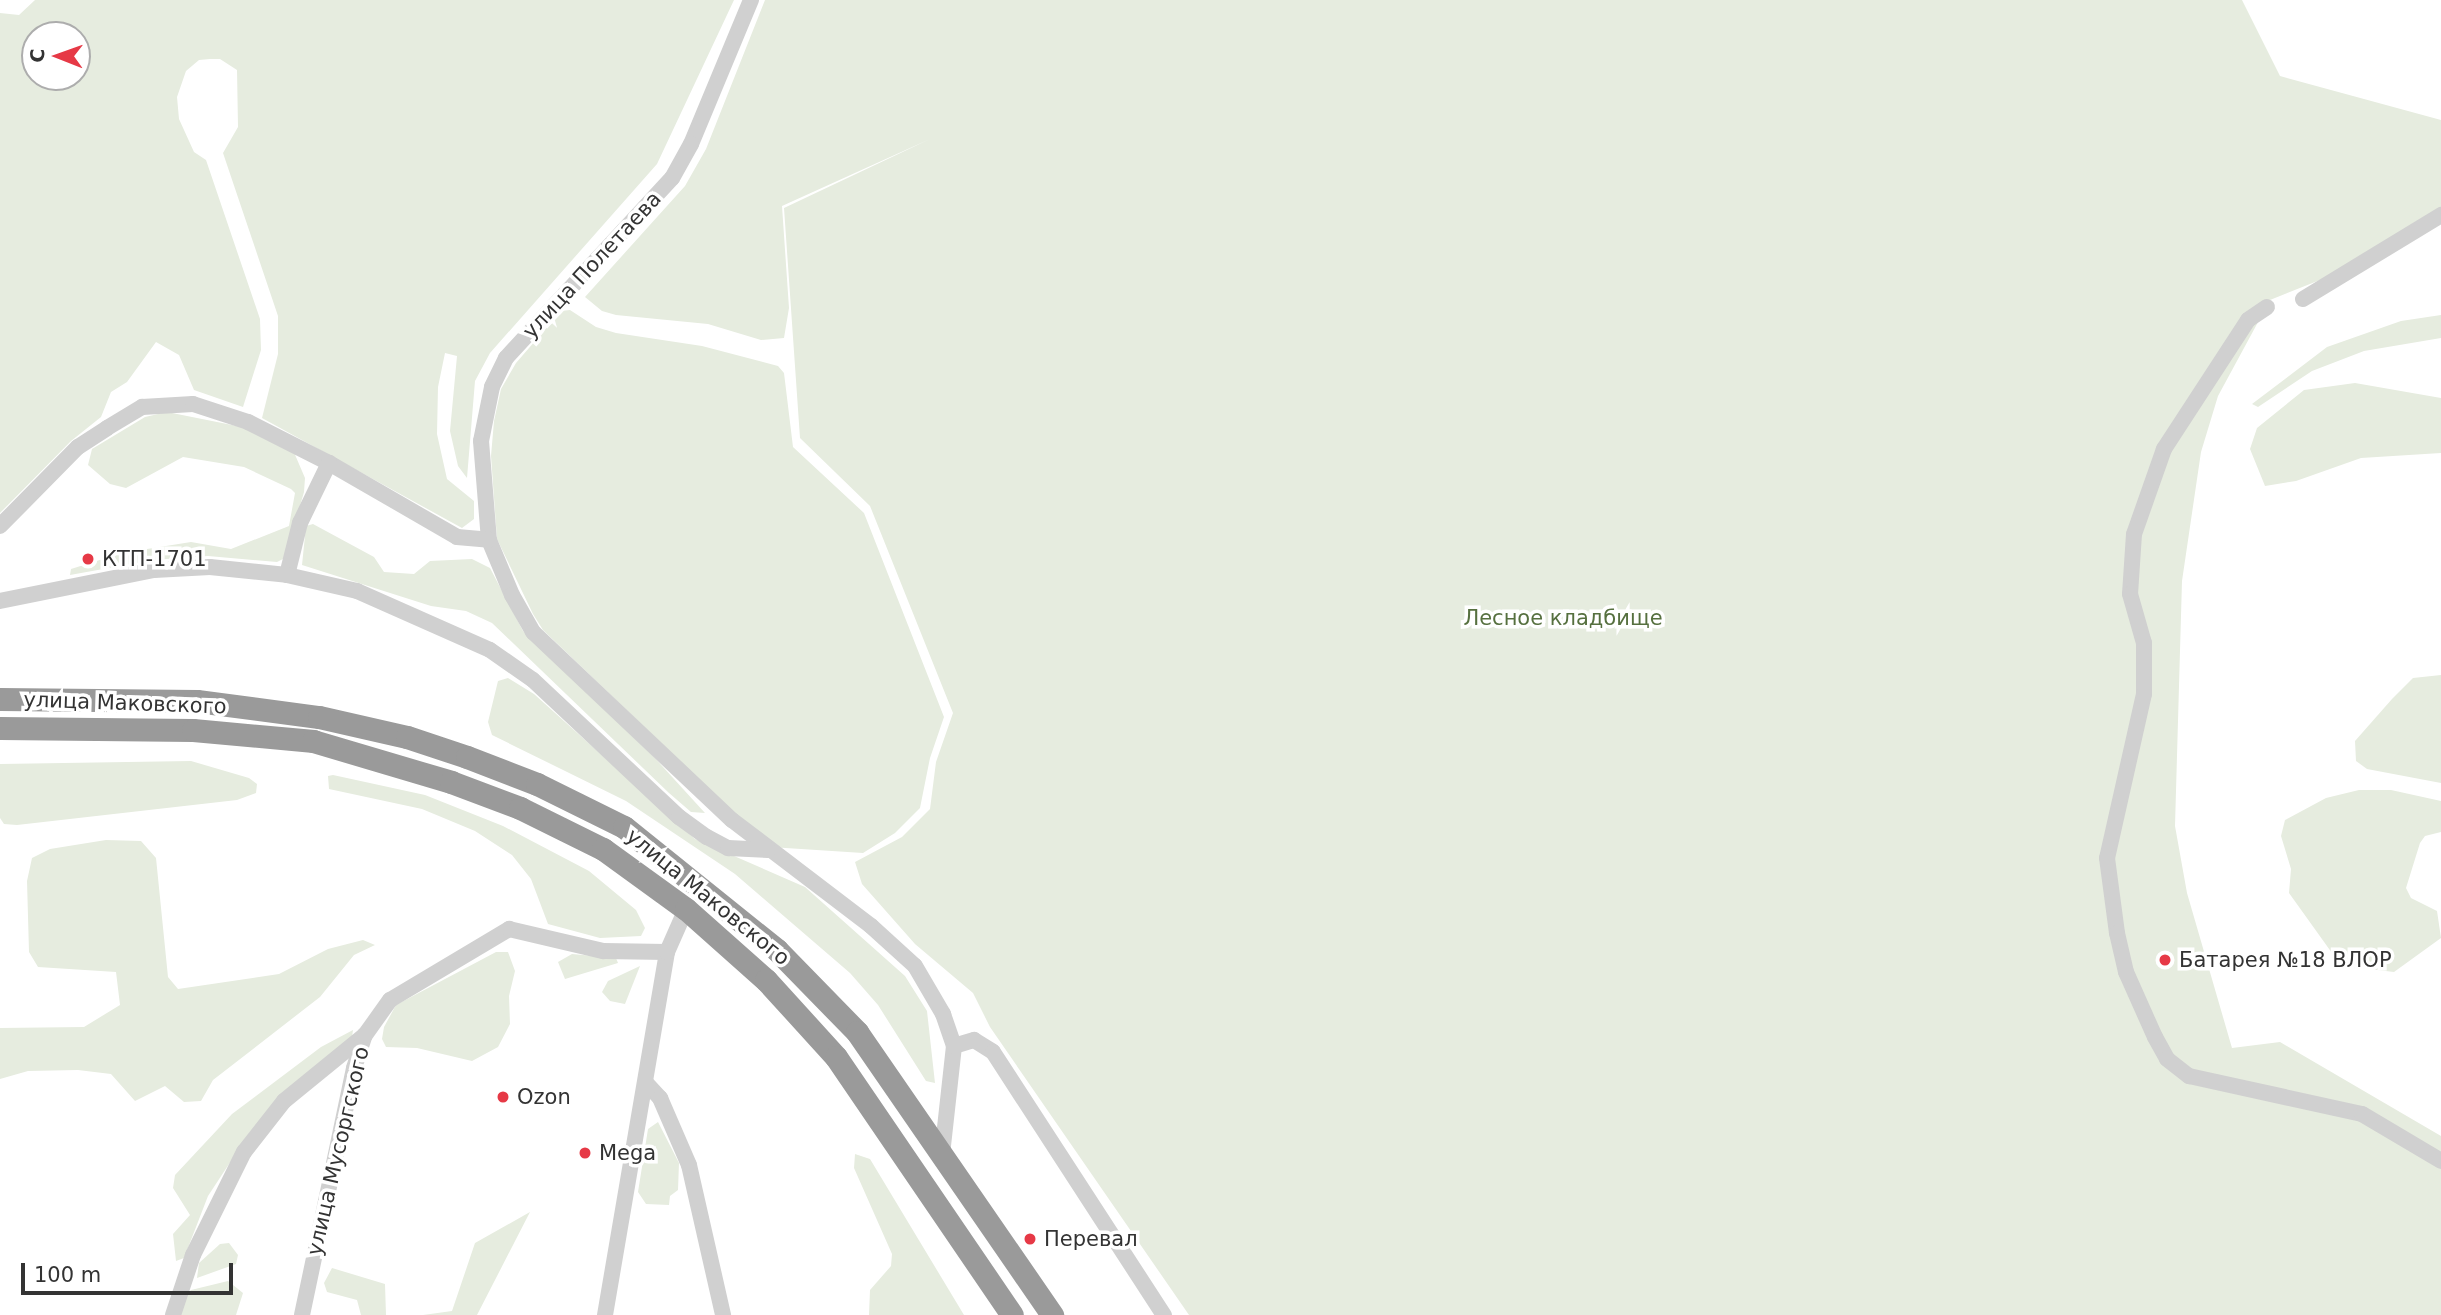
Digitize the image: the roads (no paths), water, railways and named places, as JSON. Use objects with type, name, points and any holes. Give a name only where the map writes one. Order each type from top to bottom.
[{"type":"highway","name":"улица Маковского","points":[[0,699],[197,701],[319,717],[407,737],[537,784],[624,827],[778,950],[857,1032],[1052,1315]]},
{"type":"highway","name":"улица Маковского","points":[[0,728],[250,733],[313,741],[390,761],[520,808],[603,849],[686,909],[766,980],[836,1057],[1012,1315]]},
{"type":"street","name":"улица Полетаева","points":[[751,0],[691,144],[672,178],[506,358],[492,387],[481,441],[489,540],[512,595],[533,632],[768,850],[871,926],[915,966],[943,1014],[954,1046]]},
{"type":"street","points":[[2303,299],[2441,215]]},
{"type":"street","points":[[2267,307],[2248,320],[2164,449],[2134,534],[2130,594],[2144,643],[2144,694],[2107,858],[2117,933],[2126,972],[2155,1037],[2167,1059],[2189,1076],[2362,1114],[2441,1161]]},
{"type":"street","points":[[0,526],[78,447],[142,407],[193,404],[248,422],[329,463],[457,537],[489,540]]},
{"type":"street","points":[[287,575],[300,523],[329,463]]},
{"type":"street","points":[[0,601],[154,570],[210,567],[287,575],[378,598],[491,650],[533,680],[688,824],[728,848],[768,850]]},
{"type":"street","points":[[605,1315],[667,952],[686,909]]},
{"type":"street","name":"улица Мусоргского","points":[[302,1315],[329,1177],[365,1035],[390,1000],[509,929],[603,951],[667,952]]},
{"type":"street","points":[[173,1315],[193,1255],[244,1152],[284,1101],[365,1035]]},
{"type":"street","points":[[942,1155],[954,1046],[974,1040],[993,1052],[1164,1315]]},
{"type":"street","points":[[646,1083],[660,1098],[689,1165],[723,1315]]},
{"type":"place","name":"КТП-1701","points":[[88,559]]},
{"type":"place","name":"Батарея №18 ВЛОР","points":[[2165,960]]},
{"type":"place","name":"Ozon","points":[[503,1097]]},
{"type":"place","name":"Mega","points":[[585,1153]]},
{"type":"place","name":"Перевал","points":[[1030,1239]]},
{"type":"park label","name":"Лесное кладбище","points":[[1563,618]]}]
